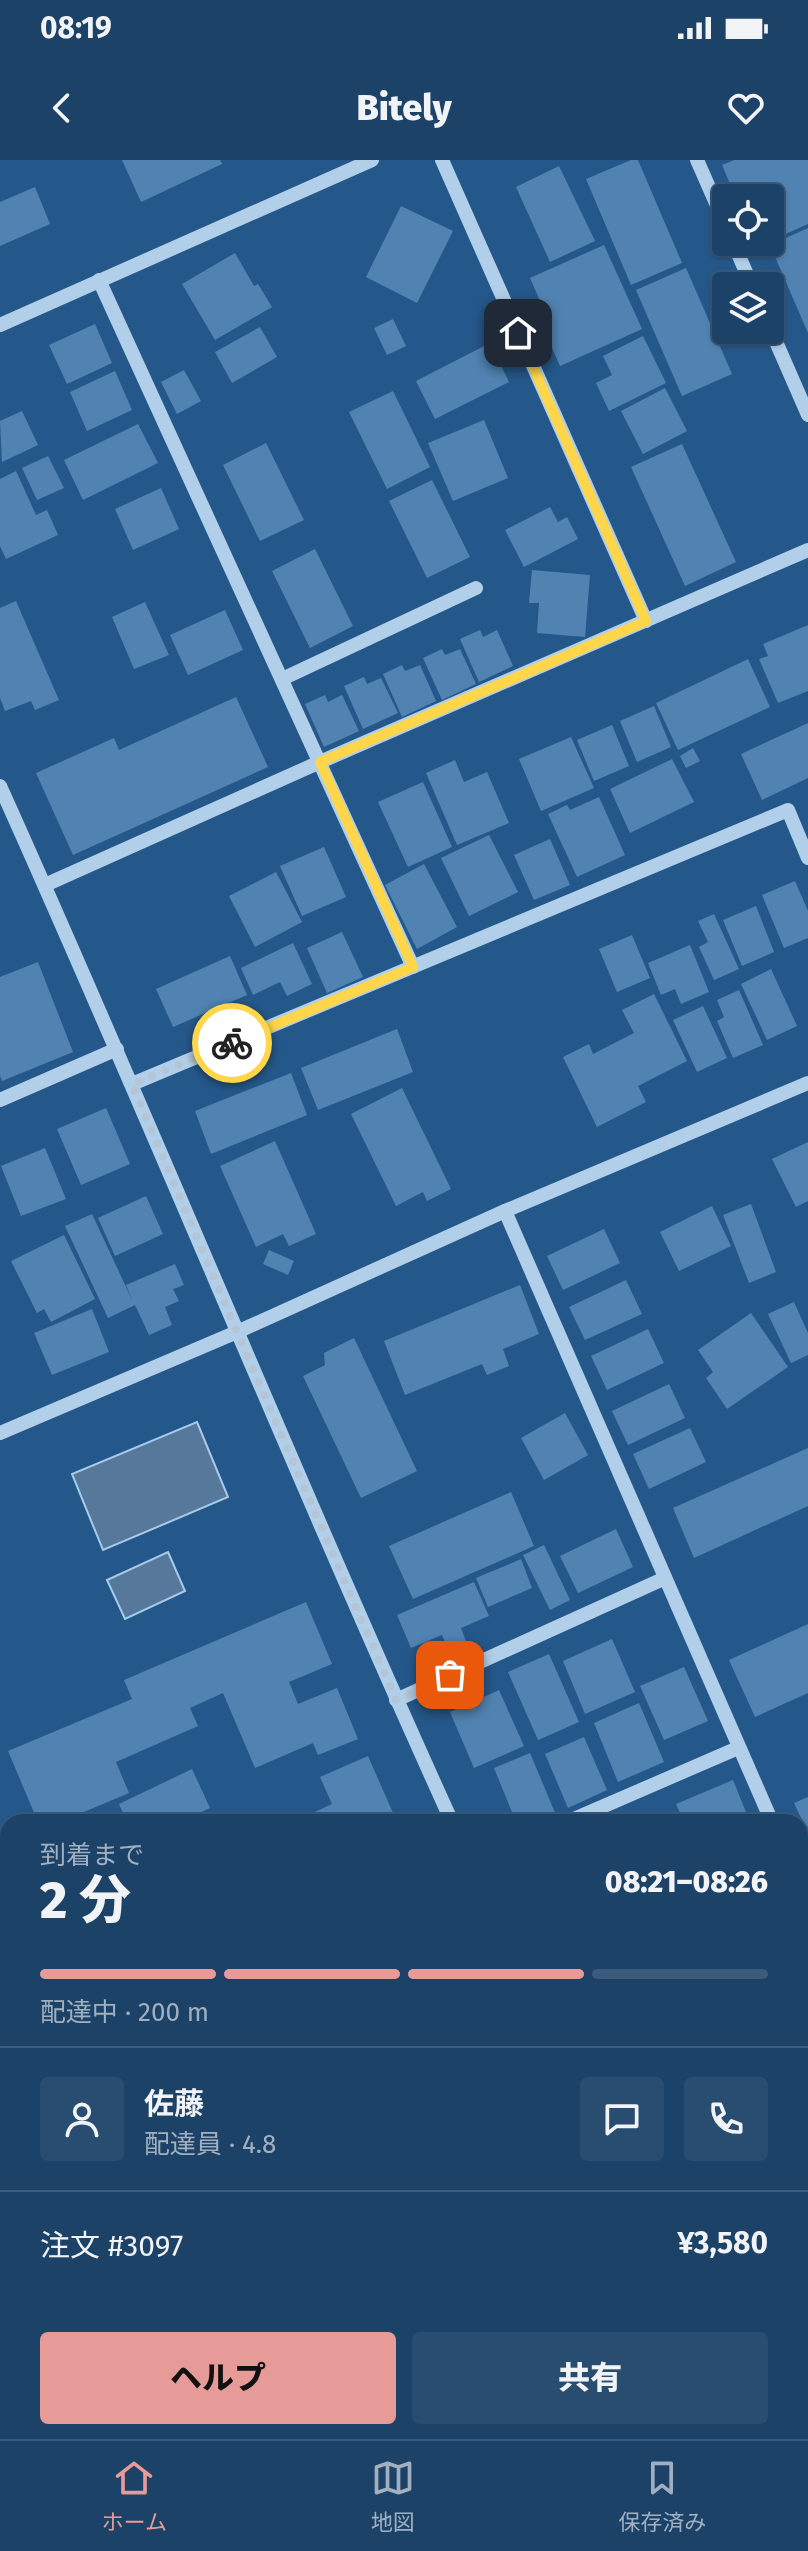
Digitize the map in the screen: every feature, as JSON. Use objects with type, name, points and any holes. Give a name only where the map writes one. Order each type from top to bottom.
[{"type":"street","points":[[0,325],[372,160]]},
{"type":"street","points":[[442,160],[646,621]]},
{"type":"street","points":[[697,160],[712,194]]},
{"type":"street","points":[[99,280],[413,967]]},
{"type":"street","points":[[777,344],[808,415]]},
{"type":"street","points":[[45,885],[808,550]]},
{"type":"street","points":[[282,679],[476,588]]},
{"type":"street","points":[[0,786],[448,1814]]},
{"type":"street","points":[[132,1084],[788,810],[808,858]]},
{"type":"street","points":[[0,1100],[117,1049]]},
{"type":"street","points":[[0,1433],[237,1332],[505,1211],[808,1083]]},
{"type":"street","points":[[505,1211],[768,1814]]},
{"type":"street","points":[[396,1700],[665,1578]]},
{"type":"street","points":[[585,1814],[738,1748]]},
{"type":"water","points":[[197,1422],[228,1497],[103,1550],[72,1474]]},
{"type":"water","points":[[168,1552],[185,1591],[125,1619],[107,1580]]},
{"type":"building","points":[[122,160],[220,160],[222,164],[141,202]]},
{"type":"building","points":[[631,160],[638,160],[682,263],[631,285],[586,179]]},
{"type":"building","points":[[734,160],[808,160],[808,224],[784,235],[784,184],[730,184],[722,165]]},
{"type":"building","points":[[559,166],[595,241],[550,262],[516,187]]},
{"type":"building","points":[[35,187],[50,224],[0,246],[0,202]]},
{"type":"building","points":[[401,206],[453,231],[417,303],[366,277]]},
{"type":"building","points":[[808,228],[808,333],[775,256],[784,256],[784,239]]},
{"type":"building","points":[[604,245],[642,329],[560,366],[534,307],[541,303],[530,278]]},
{"type":"building","points":[[235,253],[254,286],[258,284],[272,307],[215,340],[182,284]]},
{"type":"building","points":[[686,268],[712,328],[712,344],[719,344],[732,374],[682,396],[636,290]]},
{"type":"building","points":[[393,319],[406,346],[387,355],[374,328]]},
{"type":"building","points":[[95,324],[112,363],[67,384],[49,345]]},
{"type":"building","points":[[260,327],[277,357],[232,383],[215,352]]},
{"type":"building","points":[[643,336],[666,383],[609,411],[596,383],[612,375],[603,356]]},
{"type":"building","points":[[490,343],[509,382],[435,419],[416,381]]},
{"type":"building","points":[[184,370],[201,401],[177,414],[161,382]]},
{"type":"building","points":[[115,371],[132,410],[87,431],[70,392]]},
{"type":"building","points":[[665,388],[687,431],[643,454],[621,411]]},
{"type":"building","points":[[393,391],[430,467],[387,489],[349,412]]},
{"type":"building","points":[[22,411],[38,445],[2,462],[0,421]]},
{"type":"building","points":[[484,420],[508,478],[453,501],[428,443]]},
{"type":"building","points":[[138,424],[158,463],[83,500],[64,460]]},
{"type":"building","points":[[266,443],[304,520],[260,541],[223,465]]},
{"type":"building","points":[[682,444],[736,562],[685,586],[631,467]]},
{"type":"building","points":[[48,456],[64,488],[37,500],[22,468]]},
{"type":"building","points":[[16,471],[36,515],[47,510],[58,535],[6,559],[0,546],[0,479]]},
{"type":"building","points":[[432,480],[470,557],[427,578],[389,501]]},
{"type":"building","points":[[161,488],[179,529],[133,550],[115,509]]},
{"type":"building","points":[[550,507],[558,522],[567,517],[578,539],[524,567],[505,530]]},
{"type":"building","points":[[315,549],[353,626],[310,648],[272,571]]},
{"type":"building","points":[[532,570],[590,575],[585,637],[537,633],[539,603],[529,603]]},
{"type":"building","points":[[16,601],[59,700],[35,710],[31,701],[5,711],[0,698],[0,608]]},
{"type":"building","points":[[145,602],[169,655],[134,669],[112,617]]},
{"type":"building","points":[[225,610],[243,650],[188,675],[170,635]]},
{"type":"building","points":[[808,625],[808,691],[778,703],[759,659],[768,656],[763,644]]},
{"type":"building","points":[[480,630],[483,637],[497,630],[513,666],[479,682],[460,639]]},
{"type":"building","points":[[442,649],[445,655],[460,649],[476,684],[442,700],[423,658]]},
{"type":"building","points":[[748,659],[770,707],[678,750],[656,703]]},
{"type":"building","points":[[402,665],[405,671],[420,665],[436,701],[402,717],[383,674]]},
{"type":"building","points":[[364,677],[367,684],[381,678],[398,713],[363,729],[344,686]]},
{"type":"building","points":[[325,695],[328,702],[342,695],[359,731],[324,747],[305,704]]},
{"type":"building","points":[[236,697],[268,767],[73,855],[36,773],[114,738],[119,750]]},
{"type":"building","points":[[654,706],[671,747],[637,762],[620,721]]},
{"type":"building","points":[[808,723],[808,778],[762,800],[741,754]]},
{"type":"building","points":[[612,725],[629,766],[594,781],[577,740]]},
{"type":"building","points":[[571,737],[594,788],[541,811],[519,759]]},
{"type":"building","points":[[693,748],[700,761],[686,768],[680,756]]},
{"type":"building","points":[[672,759],[694,802],[630,833],[610,789]]},
{"type":"building","points":[[455,760],[464,782],[487,772],[509,823],[457,845],[426,773]]},
{"type":"building","points":[[423,782],[452,847],[408,867],[378,802]]},
{"type":"building","points":[[599,797],[625,855],[577,877],[548,814],[567,805],[570,810]]},
{"type":"building","points":[[489,835],[518,892],[469,916],[441,858]]},
{"type":"building","points":[[550,839],[570,885],[534,900],[514,855]]},
{"type":"building","points":[[324,847],[346,897],[302,916],[280,866]]},
{"type":"building","points":[[424,864],[457,927],[417,949],[385,885]]},
{"type":"building","points":[[276,872],[302,922],[255,947],[229,896]]},
{"type":"building","points":[[795,881],[808,911],[808,938],[784,948],[762,895]]},
{"type":"building","points":[[756,906],[774,952],[742,966],[723,920]]},
{"type":"building","points":[[714,914],[739,969],[714,980],[699,947],[708,942],[698,921]]},
{"type":"building","points":[[342,932],[363,977],[327,993],[307,948]]},
{"type":"building","points":[[632,935],[650,978],[617,992],[599,949]]},
{"type":"building","points":[[293,943],[312,984],[287,996],[280,982],[253,995],[241,968]]},
{"type":"building","points":[[690,945],[709,992],[681,1004],[675,989],[661,995],[648,963]]},
{"type":"building","points":[[230,956],[247,995],[173,1027],[156,989]]},
{"type":"building","points":[[38,962],[73,1052],[2,1081],[0,977]]},
{"type":"building","points":[[771,969],[797,1026],[767,1040],[741,984]]},
{"type":"building","points":[[739,990],[763,1045],[733,1058],[717,1021],[724,1017],[717,1000]]},
{"type":"building","points":[[654,994],[687,1061],[638,1086],[646,1102],[597,1127],[563,1057],[589,1044],[593,1054],[634,1033],[622,1010]]},
{"type":"building","points":[[703,1006],[727,1058],[697,1072],[673,1020]]},
{"type":"building","points":[[397,1029],[413,1072],[318,1110],[301,1068]]},
{"type":"building","points":[[291,1073],[307,1115],[211,1154],[195,1111]]},
{"type":"building","points":[[402,1088],[451,1189],[427,1201],[423,1192],[396,1206],[351,1114]]},
{"type":"building","points":[[106,1108],[130,1164],[81,1185],[57,1129]]},
{"type":"building","points":[[275,1141],[316,1234],[289,1246],[283,1234],[256,1247],[220,1166]]},
{"type":"building","points":[[808,1142],[808,1201],[796,1207],[772,1159]]},
{"type":"building","points":[[45,1148],[66,1199],[21,1216],[1,1166]]},
{"type":"building","points":[[146,1196],[163,1234],[115,1256],[98,1218]]},
{"type":"building","points":[[751,1204],[776,1272],[749,1283],[723,1215]]},
{"type":"building","points":[[712,1206],[731,1246],[679,1271],[660,1232]]},
{"type":"building","points":[[92,1214],[133,1302],[126,1285],[175,1264],[184,1285],[173,1289],[179,1301],[165,1307],[172,1325],[149,1335],[135,1305],[108,1318],[65,1226]]},
{"type":"building","points":[[604,1229],[620,1263],[563,1290],[547,1256]]},
{"type":"building","points":[[64,1235],[95,1299],[51,1322],[44,1309],[37,1313],[11,1261]]},
{"type":"building","points":[[269,1250],[294,1261],[288,1275],[263,1264]]},
{"type":"building","points":[[626,1280],[642,1314],[585,1340],[569,1307]]},
{"type":"building","points":[[520,1285],[539,1334],[503,1349],[509,1366],[487,1375],[482,1364],[405,1395],[384,1341]]},
{"type":"building","points":[[794,1302],[808,1333],[808,1355],[791,1363],[768,1314]]},
{"type":"building","points":[[92,1309],[109,1352],[52,1375],[34,1333]]},
{"type":"building","points":[[751,1313],[788,1367],[727,1409],[706,1378],[713,1372],[698,1350]]},
{"type":"building","points":[[648,1329],[664,1363],[607,1390],[591,1356]]},
{"type":"building","points":[[354,1338],[417,1471],[361,1498],[303,1376],[325,1365],[324,1353]]},
{"type":"building","points":[[669,1384],[685,1418],[628,1445],[612,1411]]},
{"type":"building","points":[[565,1413],[588,1455],[544,1480],[521,1438]]},
{"type":"building","points":[[690,1428],[706,1462],[649,1489],[633,1454]]},
{"type":"building","points":[[808,1448],[808,1506],[694,1558],[673,1508]]},
{"type":"building","points":[[511,1492],[534,1546],[413,1599],[389,1546]]},
{"type":"building","points":[[616,1529],[633,1567],[578,1593],[560,1556]]},
{"type":"building","points":[[544,1545],[570,1600],[550,1610],[523,1555]]},
{"type":"building","points":[[521,1559],[532,1588],[488,1607],[476,1578]]},
{"type":"building","points":[[474,1582],[489,1616],[461,1628],[467,1644],[449,1652],[442,1635],[411,1648],[397,1615]]},
{"type":"building","points":[[306,1602],[332,1664],[289,1682],[298,1704],[337,1688],[358,1739],[318,1755],[313,1743],[255,1768],[223,1693],[190,1708],[198,1726],[116,1762],[129,1793],[79,1814],[35,1814],[8,1751],[132,1699],[124,1680]]},
{"type":"building","points":[[808,1624],[808,1693],[755,1717],[729,1660]]},
{"type":"building","points":[[612,1639],[635,1692],[585,1714],[563,1661]]},
{"type":"building","points":[[549,1654],[579,1722],[538,1740],[508,1672]]},
{"type":"building","points":[[684,1667],[708,1721],[664,1740],[640,1686]]},
{"type":"building","points":[[499,1690],[524,1746],[474,1768],[450,1712]]},
{"type":"building","points":[[639,1703],[664,1762],[618,1782],[594,1723]]},
{"type":"building","points":[[584,1737],[607,1790],[568,1808],[545,1754]]},
{"type":"building","points":[[530,1753],[556,1814],[513,1814],[494,1768]]},
{"type":"building","points":[[368,1756],[393,1814],[310,1814],[332,1804],[320,1777]]},
{"type":"building","points":[[192,1769],[210,1808],[197,1814],[123,1814],[119,1804]]},
{"type":"building","points":[[733,1780],[747,1814],[680,1814],[676,1804]]},
{"type":"building","points":[[808,1797],[808,1814],[799,1814],[794,1803]]},
{"type":"way so far","points":[[232,1043],[132,1084],[396,1700],[450,1675]]},
{"type":"route","points":[[232,1043],[413,967],[320,762],[646,621],[518,333]]}]
